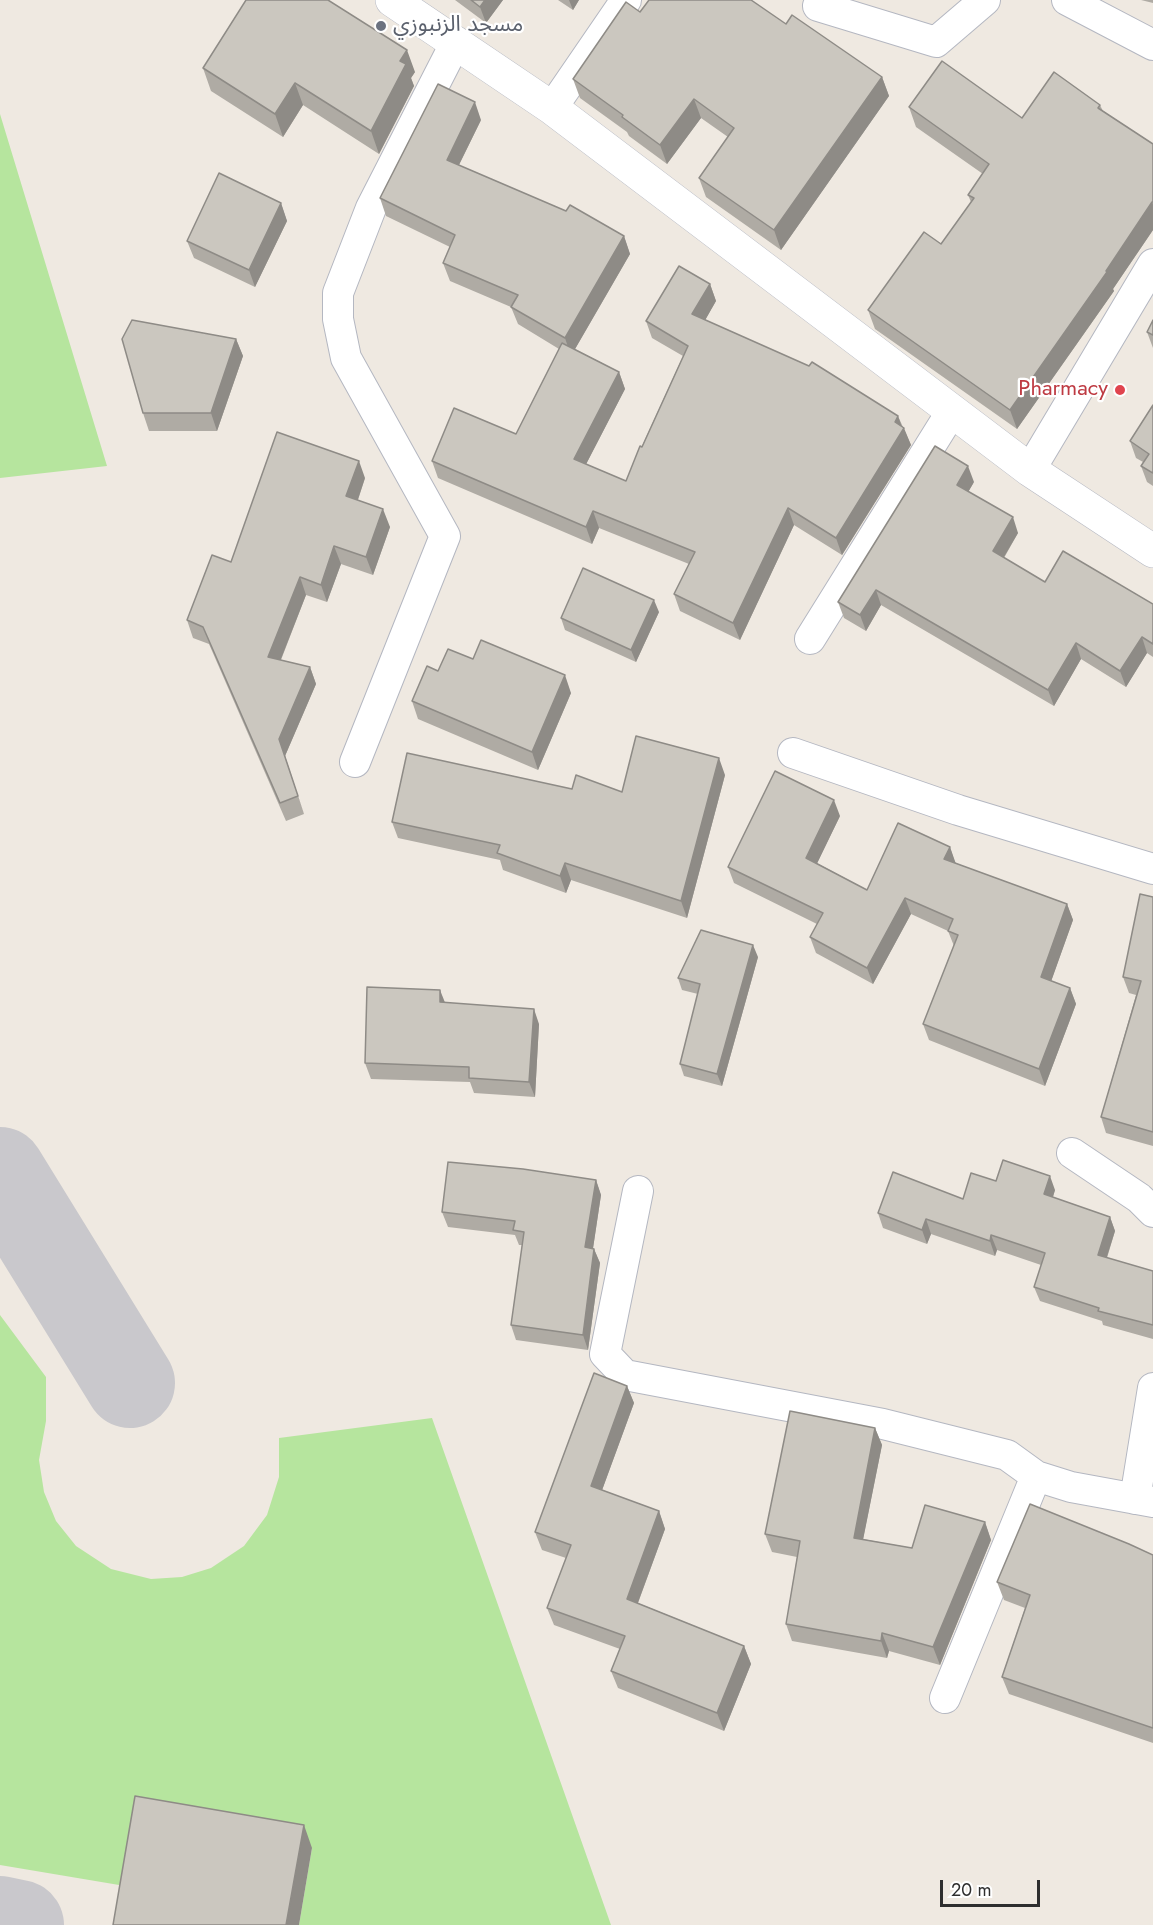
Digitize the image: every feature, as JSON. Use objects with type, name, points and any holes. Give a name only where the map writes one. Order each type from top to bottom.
[{"type":"main road","points":[[392,0],[552,108],[1030,470],[1153,551]]},
{"type":"street","points":[[552,108],[626,0]]},
{"type":"street","points":[[818,6],[936,42],[985,0]]},
{"type":"street","points":[[1067,0],[1153,45]]},
{"type":"street","points":[[356,762],[445,536],[346,358],[338,319],[338,293],[370,208],[456,42]]},
{"type":"street","points":[[1030,470],[1153,264]]},
{"type":"street","points":[[810,639],[952,411]]},
{"type":"street","points":[[793,753],[957,810],[1153,869]]},
{"type":"street","points":[[1072,1153],[1139,1198],[1153,1212]]},
{"type":"street","points":[[639,1191],[605,1354],[624,1375],[894,1427],[1007,1455],[1036,1476],[1071,1487],[1144,1501],[1153,1388]]},
{"type":"street","points":[[945,1698],[1036,1476]]},
{"type":"green space","points":[[0,114],[107,466],[0,478]]},
{"type":"green space","points":[[0,1315],[46,1377],[46,1421],[39,1460],[44,1492],[56,1521],[76,1546],[111,1569],[151,1579],[182,1577],[211,1568],[244,1546],[267,1515],[279,1477],[279,1438],[432,1418],[611,1925],[299,1925],[312,1848],[131,1887],[0,1865]]},
{"type":"building","points":[[246,0],[328,0],[407,50],[400,61],[406,64],[371,131],[295,83],[275,114],[203,68]]},
{"type":"building","points":[[471,0],[485,0],[480,7]]},
{"type":"building","points":[[649,0],[751,0],[786,24],[792,15],[882,77],[774,230],[699,178],[734,128],[694,99],[660,145],[573,79],[626,2],[640,12]]},
{"type":"building","points":[[942,61],[1022,118],[1054,72],[1100,105],[1098,108],[1153,144],[1153,202],[1010,410],[868,310],[924,232],[941,244],[974,198],[968,195],[989,164],[909,107]]},
{"type":"building","points":[[438,84],[475,102],[447,160],[566,211],[570,205],[624,236],[565,338],[511,307],[518,295],[443,263],[455,235],[380,198]]},
{"type":"building","points":[[219,173],[281,203],[249,270],[187,241]]},
{"type":"building","points":[[679,266],[710,284],[692,314],[809,366],[812,362],[898,416],[895,422],[904,428],[836,538],[788,508],[733,623],[674,594],[695,552],[593,511],[586,527],[432,461],[454,408],[516,434],[562,343],[619,372],[574,459],[626,481],[640,446],[642,447],[688,346],[646,321]]},
{"type":"building","points":[[132,320],[236,339],[211,413],[143,413],[122,339]]},
{"type":"building","points":[[1153,320],[1153,335],[1147,332]]},
{"type":"building","points":[[1153,405],[1153,473],[1141,466],[1149,454],[1130,441]]},
{"type":"building","points":[[277,432],[359,461],[346,496],[383,509],[366,557],[334,546],[321,585],[300,577],[268,657],[310,667],[279,739],[298,796],[280,803],[203,627],[187,620],[212,555],[231,562]]},
{"type":"building","points":[[935,446],[968,466],[957,485],[1013,517],[993,551],[1045,582],[1063,551],[1153,604],[1153,644],[1142,637],[1120,671],[1076,643],[1048,690],[876,590],[860,615],[838,602]]},
{"type":"building","points":[[583,568],[654,600],[631,650],[561,618]]},
{"type":"building","points":[[481,640],[565,675],[532,752],[412,701],[427,666],[438,671],[448,649],[473,659]]},
{"type":"building","points":[[636,736],[719,758],[681,901],[565,863],[560,876],[497,853],[500,845],[392,822],[407,753],[572,789],[576,775],[622,792]]},
{"type":"building","points":[[775,771],[834,800],[806,858],[867,890],[898,823],[950,847],[944,859],[1067,904],[1041,977],[1070,988],[1039,1069],[923,1024],[958,935],[948,931],[953,919],[905,898],[867,968],[810,937],[823,913],[728,867]]},
{"type":"building","points":[[1140,894],[1153,897],[1153,1132],[1101,1117],[1141,981],[1123,977]]},
{"type":"building","points":[[701,930],[753,945],[717,1074],[680,1064],[700,984],[678,978]]},
{"type":"building","points":[[367,987],[440,990],[440,1002],[534,1009],[529,1082],[469,1078],[469,1067],[365,1063]]},
{"type":"building","points":[[1003,1160],[1050,1176],[1044,1194],[1110,1217],[1098,1255],[1153,1271],[1153,1325],[1098,1311],[1099,1308],[1034,1287],[1045,1253],[991,1235],[990,1241],[926,1219],[922,1230],[878,1213],[893,1172],[963,1199],[971,1173],[996,1181]]},
{"type":"building","points":[[448,1162],[523,1169],[596,1180],[585,1247],[594,1249],[583,1335],[511,1325],[524,1232],[513,1230],[515,1221],[442,1212]]},
{"type":"building","points":[[594,1373],[627,1386],[591,1486],[659,1511],[627,1599],[744,1646],[717,1713],[611,1671],[625,1636],[547,1608],[571,1545],[535,1532]]},
{"type":"building","points":[[790,1411],[875,1428],[854,1538],[912,1548],[925,1505],[985,1522],[933,1647],[882,1633],[881,1641],[786,1624],[800,1541],[765,1534]]},
{"type":"building","points":[[1030,1504],[1153,1555],[1153,1728],[1002,1677],[1030,1595],[997,1582]]},
{"type":"building","points":[[135,1796],[304,1825],[286,1925],[113,1925]]},
{"type":"taxiway","points":[[0,1172],[130,1383]]},
{"type":"taxiway","points":[[0,1921],[19,1925]]},
{"type":"place","name":"مسجد الزنبوزي","points":[[381,26]]},
{"type":"place","name":"Pharmacy","points":[[1120,390]]}]
